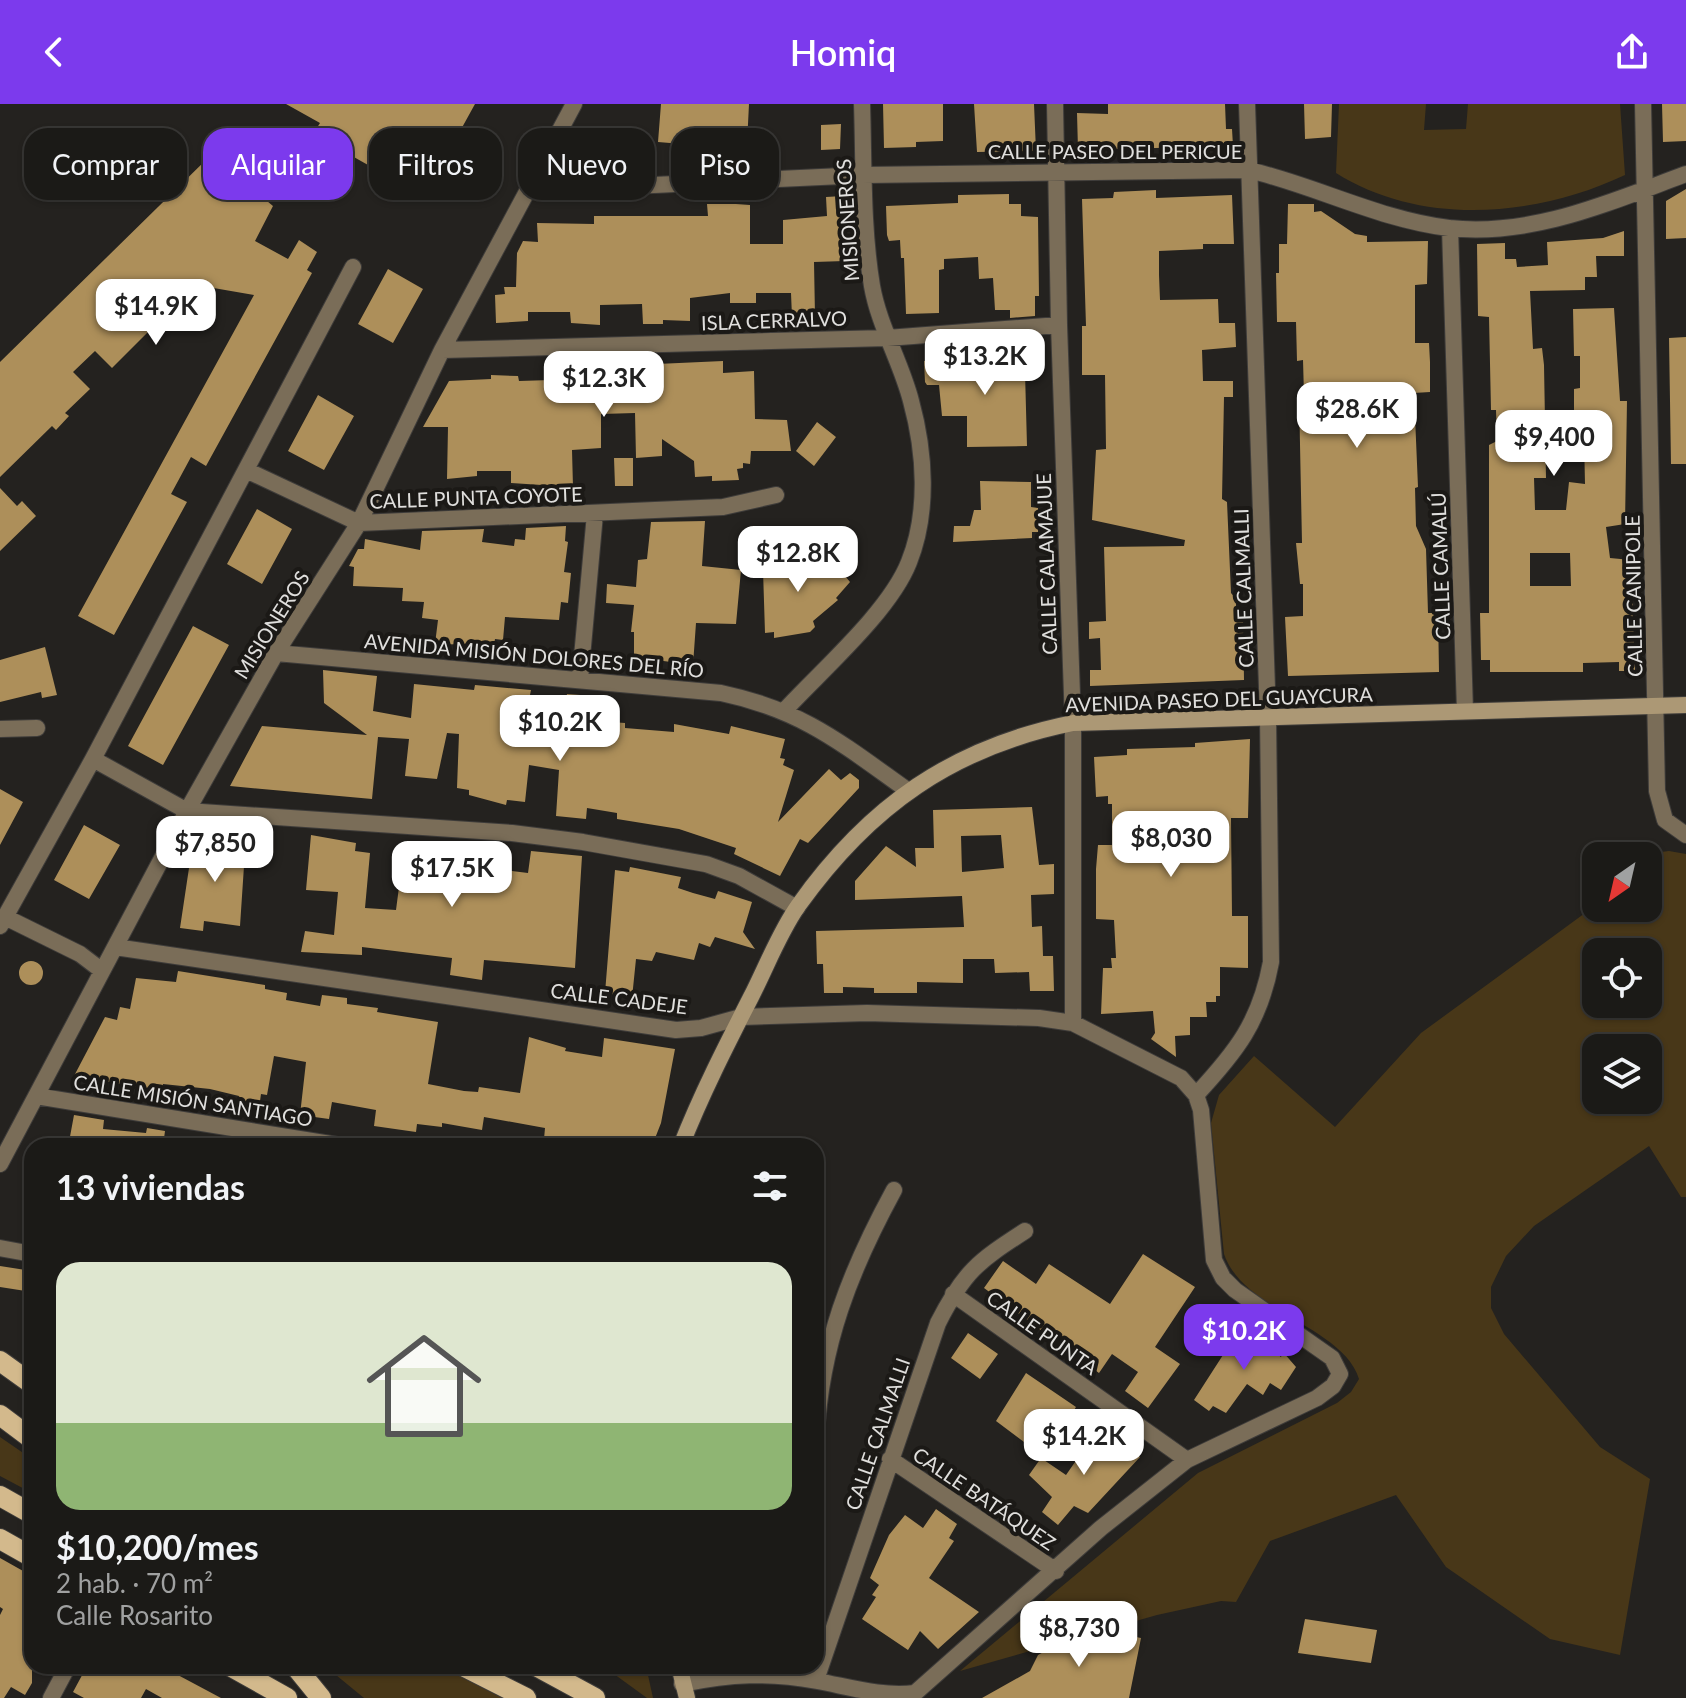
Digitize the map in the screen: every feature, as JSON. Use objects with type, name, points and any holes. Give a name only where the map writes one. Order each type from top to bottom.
[{"type":"main road","points":[[5,1364],[24,1378]]},
{"type":"main road","points":[[0,1415],[24,1433]]},
{"type":"main road","points":[[0,1496],[24,1510]]},
{"type":"main road","points":[[0,1539],[24,1552]]},
{"type":"main road","points":[[244,1674],[287,1698]]},
{"type":"main road","points":[[302,1674],[321,1698]]},
{"type":"main road","points":[[479,1674],[526,1698]]},
{"type":"main road","points":[[551,1674],[595,1698]]},
{"type":"street","name":"MISIONEROS","points":[[561,128],[574,104]]},
{"type":"street","name":"MISIONEROS","points":[[785,710],[896,587],[913,549],[923,495],[921,449],[911,399],[887,338],[873,290],[868,254],[862,104]]},
{"type":"street","name":"CALLE CALAMAJUE","points":[[1055,104],[1059,325],[1073,723],[1073,1023]]},
{"type":"street","name":"CALLE CALMALLI","points":[[1196,1095],[1237,1050],[1265,993],[1271,962],[1268,717],[1247,104]]},
{"type":"street","name":"CALLE CANIPOLE","points":[[1643,104],[1659,806],[1665,820],[1686,835]]},
{"type":"street","name":"CALLE PASEO DEL PERICUE","points":[[655,185],[864,175],[1249,170],[1295,181],[1394,215],[1450,228],[1516,226],[1570,216],[1647,191],[1686,174]]},
{"type":"street","name":"MISIONEROS","points":[[0,1164],[187,811],[276,653],[359,523],[442,350],[523,200]]},
{"type":"street","name":"CALLE CAMALÚ","points":[[1450,228],[1465,711]]},
{"type":"street","points":[[101,970],[80,954],[2,921],[93,759],[353,267]]},
{"type":"street","name":"ISLA CERRALVO","points":[[442,350],[887,338],[1059,325]]},
{"type":"street","points":[[246,470],[359,523]]},
{"type":"street","name":"CALLE PUNTA COYOTE","points":[[359,523],[723,507],[776,495]]},
{"type":"street","points":[[580,679],[595,514]]},
{"type":"street","name":"AVENIDA MISIÓN DOLORES DEL RÍO","points":[[276,653],[721,693],[785,710],[810,723],[907,790]]},
{"type":"street","name":"AVENIDA PASEO DEL GUAYCURA","points":[[685,1138],[741,1017],[797,908],[848,844],[907,790],[1000,740],[1073,723],[1686,705]]},
{"type":"street","points":[[0,729],[37,728]]},
{"type":"street","points":[[93,759],[187,811],[512,833],[583,842],[706,864],[739,876],[797,908]]},
{"type":"street","name":"CALLE CADEJE","points":[[115,947],[676,1030],[701,1028],[741,1017],[867,1013],[1039,1018],[1073,1023],[1149,1060],[1181,1078],[1196,1095]]},
{"type":"street","points":[[745,1674],[816,1680],[889,1695],[915,1693],[1101,1528],[1187,1460],[1317,1398],[1333,1386],[1340,1374],[1324,1351],[1223,1278],[1211,1245],[1201,1110],[1196,1095]]},
{"type":"street","name":"CALLE MISIÓN SANTIAGO","points":[[36,1096],[292,1138]]},
{"type":"street","points":[[824,1376],[829,1337],[876,1223],[894,1190]]},
{"type":"street","name":"CALLE CALMALLI","points":[[824,1656],[938,1323],[953,1294],[976,1263],[1025,1231]]},
{"type":"street","points":[[0,1248],[24,1252]]},
{"type":"street","name":"CALLE PUNTA","points":[[953,1294],[1187,1460]]},
{"type":"street","name":"CALLE BATÁQUEZ","points":[[890,1459],[1056,1571]]},
{"type":"street","points":[[51,1698],[64,1674]]},
{"type":"street","points":[[684,1691],[730,1674]]},
{"type":"street","name":"CALLE CALMALLI","points":[[816,1680],[818,1674]]},
{"type":"shaded area","points":[[1339,104],[1426,104],[1424,130],[1466,129],[1468,104],[1620,104],[1625,175],[1554,200],[1517,207],[1479,210],[1405,202],[1369,190],[1336,173]]},
{"type":"shaded area","points":[[1662,852],[1686,854],[1686,1197],[1681,1197],[1649,1146],[1534,1226],[1506,1256],[1491,1287],[1491,1308],[1504,1334],[1600,1447],[1650,1479],[1620,1655],[1550,1639],[1446,1567],[1396,1495],[1270,1541],[1236,1602],[1221,1601],[1157,1615],[960,1671],[1198,1473],[1337,1403],[1351,1392],[1359,1379],[1350,1361],[1315,1332],[1251,1290],[1235,1274],[1224,1254],[1211,1123],[1219,1095],[1254,1056],[1335,1127],[1421,1033],[1582,915],[1582,922],[1662,922]]},
{"type":"shaded area","points":[[0,1437],[24,1454],[24,1489],[0,1476]]},
{"type":"shaded area","points":[[335,1674],[458,1674],[505,1698],[364,1698]]},
{"type":"shaded area","points":[[614,1674],[648,1674],[653,1698],[647,1698]]},
{"type":"building","points":[[286,104],[475,104],[462,128],[369,128],[368,165],[353,157],[353,128],[317,128],[320,123]]},
{"type":"building","points":[[661,104],[749,104],[748,128],[671,128],[671,143],[658,142]]},
{"type":"building","points":[[883,104],[943,104],[943,141],[916,142],[916,147],[884,148]]},
{"type":"building","points":[[974,104],[1034,104],[1036,151],[977,152]]},
{"type":"building","points":[[1108,104],[1225,104],[1226,129],[1232,129],[1233,146],[1078,150],[1077,113],[1108,114]]},
{"type":"building","points":[[1304,104],[1332,104],[1331,137],[1305,139]]},
{"type":"building","points":[[1662,104],[1686,104],[1686,141],[1663,142]]},
{"type":"building","points":[[841,124],[840,149],[821,150],[821,125]]},
{"type":"building","points":[[203,163],[203,200],[266,200],[273,206],[255,241],[288,259],[299,240],[317,252],[307,270],[312,273],[206,466],[191,457],[171,494],[187,502],[114,635],[78,616],[254,295],[202,286],[179,309],[175,305],[112,368],[95,351],[73,372],[90,389],[65,413],[69,416],[56,430],[52,426],[0,477],[0,362],[165,200],[187,200],[187,179]]},
{"type":"building","points":[[1686,189],[1686,238],[1666,239],[1666,201]]},
{"type":"building","points":[[1156,190],[1156,198],[1232,195],[1234,244],[1203,244],[1203,249],[1159,251],[1159,275],[1160,300],[1218,299],[1219,323],[1235,323],[1236,347],[1202,350],[1203,381],[1233,381],[1233,397],[1224,397],[1222,499],[1227,502],[1231,593],[1236,599],[1236,616],[1243,617],[1244,680],[1090,686],[1090,670],[1101,670],[1100,638],[1089,639],[1089,622],[1106,621],[1104,547],[1184,546],[1185,540],[1092,520],[1096,450],[1106,449],[1105,375],[1082,375],[1082,326],[1086,326],[1082,199],[1113,198],[1114,192]]},
{"type":"building","points":[[1009,194],[1009,204],[1021,204],[1021,216],[1038,217],[1039,296],[1035,296],[1035,316],[1010,318],[1010,310],[995,310],[993,278],[979,279],[978,257],[944,259],[944,269],[939,270],[939,313],[906,314],[904,258],[901,258],[900,240],[889,241],[886,206],[958,203],[958,195]]},
{"type":"building","points":[[843,196],[845,261],[814,262],[815,316],[792,317],[791,293],[756,293],[756,303],[730,303],[730,293],[690,298],[690,321],[663,320],[663,324],[643,324],[642,304],[600,305],[600,325],[571,323],[570,312],[528,312],[528,321],[496,323],[495,295],[505,294],[504,287],[516,287],[517,253],[523,241],[538,242],[537,223],[594,224],[594,216],[708,216],[707,204],[750,205],[750,244],[783,244],[783,220],[827,216],[826,197]]},
{"type":"building","points":[[1288,204],[1314,204],[1314,212],[1321,211],[1355,234],[1367,236],[1367,242],[1428,241],[1427,284],[1415,285],[1415,343],[1429,343],[1430,392],[1414,393],[1418,487],[1415,488],[1416,526],[1426,549],[1428,613],[1438,613],[1439,672],[1288,676],[1285,617],[1303,616],[1303,584],[1300,584],[1296,543],[1302,543],[1299,395],[1304,395],[1303,360],[1297,361],[1296,322],[1277,322],[1279,244],[1287,244]],"holes":[[[1381,394],[1381,430],[1333,432],[1332,395]]]},
{"type":"building","points":[[1624,231],[1624,256],[1596,256],[1597,277],[1585,277],[1585,290],[1530,291],[1533,349],[1542,348],[1544,365],[1546,478],[1534,478],[1535,510],[1566,510],[1569,482],[1585,484],[1584,438],[1574,438],[1574,389],[1580,388],[1580,356],[1574,356],[1573,309],[1614,308],[1620,401],[1627,401],[1625,524],[1606,527],[1610,558],[1631,560],[1635,671],[1619,671],[1619,662],[1583,663],[1583,672],[1490,672],[1490,660],[1481,660],[1480,613],[1489,613],[1489,445],[1497,441],[1496,410],[1491,410],[1489,317],[1478,316],[1477,244],[1505,243],[1505,259],[1516,259],[1517,267],[1548,265],[1547,242],[1603,238]],"holes":[[[1530,553],[1570,553],[1571,586],[1530,586]]]},
{"type":"building","points":[[388,269],[423,289],[393,343],[358,324]]},
{"type":"building","points":[[1686,337],[1686,464],[1671,464],[1669,338]]},
{"type":"building","points":[[1037,355],[1037,372],[1025,372],[1027,446],[967,447],[967,416],[942,416],[939,385],[927,385],[925,382],[924,361]]},
{"type":"building","points":[[723,361],[723,373],[754,371],[755,419],[787,420],[791,451],[751,451],[750,464],[743,463],[743,468],[737,469],[739,480],[712,481],[712,476],[695,477],[694,461],[662,439],[662,456],[636,458],[635,413],[601,414],[601,448],[572,450],[573,487],[511,483],[511,471],[477,471],[477,476],[447,479],[448,427],[423,427],[449,381],[491,379],[491,375],[518,376],[519,381],[551,380],[550,365],[600,364],[599,368],[635,368],[635,365]]},
{"type":"building","points":[[318,395],[354,416],[324,470],[288,451]]},
{"type":"building","points":[[817,422],[836,437],[814,466],[796,451]]},
{"type":"building","points":[[614,458],[633,458],[633,486],[615,486]]},
{"type":"building","points":[[980,481],[1031,482],[1031,507],[1038,508],[1038,532],[1032,532],[1032,538],[953,542],[954,526],[970,526],[974,510],[981,510]]},
{"type":"building","points":[[0,488],[17,506],[22,501],[36,516],[0,551]]},
{"type":"building","points":[[257,509],[292,529],[262,584],[227,564]]},
{"type":"building","points":[[705,521],[702,566],[741,570],[736,624],[696,623],[693,665],[634,657],[634,632],[631,632],[634,605],[606,603],[607,584],[636,587],[638,560],[647,559],[651,522]]},
{"type":"building","points":[[566,526],[565,541],[568,542],[564,572],[571,573],[568,603],[561,602],[559,620],[505,617],[503,640],[495,639],[494,645],[435,644],[438,620],[422,618],[424,602],[402,601],[403,588],[353,586],[354,567],[349,566],[358,549],[364,549],[365,539],[420,550],[422,531],[484,529],[482,542],[514,546],[515,539],[525,540],[526,528]]},
{"type":"building","points":[[787,549],[796,580],[827,554],[850,582],[836,598],[838,600],[813,621],[815,627],[810,632],[774,638],[774,632],[765,633],[763,570],[768,571],[764,555]]},
{"type":"building","points":[[193,626],[229,645],[163,765],[128,746]]},
{"type":"building","points":[[45,647],[57,695],[42,698],[41,692],[0,702],[0,660]]},
{"type":"building","points":[[323,670],[377,676],[373,711],[411,718],[414,684],[474,690],[475,685],[531,690],[530,695],[566,699],[567,694],[594,696],[593,715],[612,718],[611,722],[625,723],[625,728],[674,732],[674,724],[729,734],[731,726],[785,739],[780,758],[785,759],[783,765],[794,770],[778,822],[829,769],[841,780],[850,773],[859,780],[859,788],[808,843],[800,839],[780,876],[734,854],[736,848],[679,829],[617,819],[617,813],[587,808],[586,819],[556,816],[559,770],[529,765],[525,802],[507,800],[506,805],[469,795],[469,790],[457,788],[459,734],[447,733],[437,779],[405,776],[409,739],[378,737],[372,799],[230,786],[262,726],[367,735],[324,703]]},
{"type":"building","points":[[1250,739],[1248,818],[1231,818],[1232,916],[1248,916],[1248,968],[1220,967],[1220,996],[1216,996],[1216,1002],[1206,1002],[1207,1017],[1190,1017],[1190,1035],[1175,1036],[1176,1057],[1151,1039],[1155,1033],[1153,1011],[1101,1014],[1103,968],[1112,968],[1111,958],[1116,958],[1114,920],[1096,919],[1096,869],[1098,845],[1112,845],[1112,804],[1108,804],[1108,796],[1096,797],[1094,757],[1127,755],[1127,749],[1195,747],[1195,743]]},
{"type":"building","points":[[0,789],[23,802],[0,845]]},
{"type":"building","points":[[1032,807],[1039,865],[1054,864],[1054,894],[1031,895],[1032,927],[1042,926],[1043,956],[1053,956],[1054,991],[1030,991],[1029,972],[995,973],[994,959],[963,959],[963,983],[917,982],[917,993],[874,993],[874,988],[843,987],[843,993],[824,993],[823,964],[817,964],[816,931],[964,927],[962,896],[855,900],[855,881],[886,846],[916,867],[915,848],[934,848],[933,810]],"holes":[[[1001,835],[1004,868],[962,872],[961,836]]]},
{"type":"building","points":[[84,825],[120,845],[89,899],[54,880]]},
{"type":"building","points":[[220,833],[246,836],[240,926],[204,921],[203,931],[180,928],[189,868],[205,840],[219,842]]},
{"type":"building","points":[[311,835],[356,843],[355,851],[370,853],[365,908],[396,910],[404,849],[421,852],[420,856],[462,860],[462,865],[528,873],[531,851],[582,856],[575,968],[484,960],[482,980],[450,975],[452,958],[362,947],[362,955],[301,952],[305,931],[334,935],[338,892],[306,890]]},
{"type":"building","points":[[630,867],[681,877],[678,888],[693,893],[715,899],[718,891],[752,902],[743,932],[755,949],[715,937],[710,947],[699,943],[694,960],[656,952],[652,961],[636,959],[632,998],[605,993],[615,870],[629,872]]},
{"type":"building","points":[[31,961],[39,965],[43,973],[39,981],[31,985],[23,981],[19,973],[23,965]]},
{"type":"building","points":[[178,971],[265,985],[265,989],[287,993],[286,1000],[320,1006],[322,995],[347,998],[347,1004],[378,1008],[377,1012],[438,1022],[428,1084],[464,1091],[478,1092],[479,1087],[520,1093],[529,1037],[566,1048],[565,1051],[602,1057],[604,1038],[675,1049],[661,1123],[655,1138],[544,1138],[545,1128],[484,1117],[482,1130],[442,1123],[442,1127],[417,1124],[416,1132],[374,1126],[376,1110],[332,1102],[329,1119],[300,1115],[306,1062],[274,1056],[267,1095],[261,1094],[259,1108],[238,1104],[239,1096],[210,1089],[163,1084],[162,1091],[74,1076],[105,1017],[117,1020],[120,1007],[130,1009],[136,978],[176,982]]},
{"type":"building","points":[[74,1115],[104,1120],[103,1129],[146,1133],[147,1128],[165,1131],[164,1138],[70,1138]]},
{"type":"building","points":[[1143,1254],[1195,1287],[1155,1347],[1180,1364],[1148,1408],[1125,1391],[1138,1372],[1112,1354],[1099,1373],[984,1288],[1003,1261],[1036,1284],[1049,1264],[1110,1304]]},
{"type":"building","points":[[0,1266],[24,1270],[24,1291],[0,1287]]},
{"type":"building","points":[[1241,1327],[1281,1357],[1283,1352],[1296,1367],[1281,1390],[1270,1383],[1263,1395],[1247,1384],[1226,1413],[1213,1406],[1209,1411],[1194,1400]]},
{"type":"building","points":[[968,1333],[998,1354],[980,1379],[951,1358]]},
{"type":"building","points":[[1026,1373],[1076,1407],[1044,1457],[996,1421]]},
{"type":"building","points":[[1098,1429],[1140,1457],[1088,1513],[1074,1506],[1058,1525],[1042,1512],[1052,1497],[1029,1475],[1041,1458],[1066,1475]]},
{"type":"building","points":[[936,1509],[957,1524],[949,1538],[954,1541],[929,1578],[979,1612],[938,1649],[920,1631],[908,1650],[862,1619],[876,1597],[872,1595],[879,1585],[870,1578],[889,1535],[905,1515],[923,1528]]},
{"type":"building","points":[[0,1558],[24,1572],[24,1674],[32,1674],[32,1683],[25,1695],[11,1687],[4,1698],[0,1698],[0,1615],[3,1609],[0,1607]]},
{"type":"building","points":[[1305,1619],[1377,1630],[1371,1663],[1298,1653]]},
{"type":"building","points":[[1101,1630],[1141,1638],[1129,1698],[982,1698],[1030,1671],[1038,1655],[1051,1648],[1053,1637]]},
{"type":"building","points":[[83,1674],[176,1674],[221,1698],[162,1698],[146,1689],[141,1698],[84,1698],[73,1692]]}]
